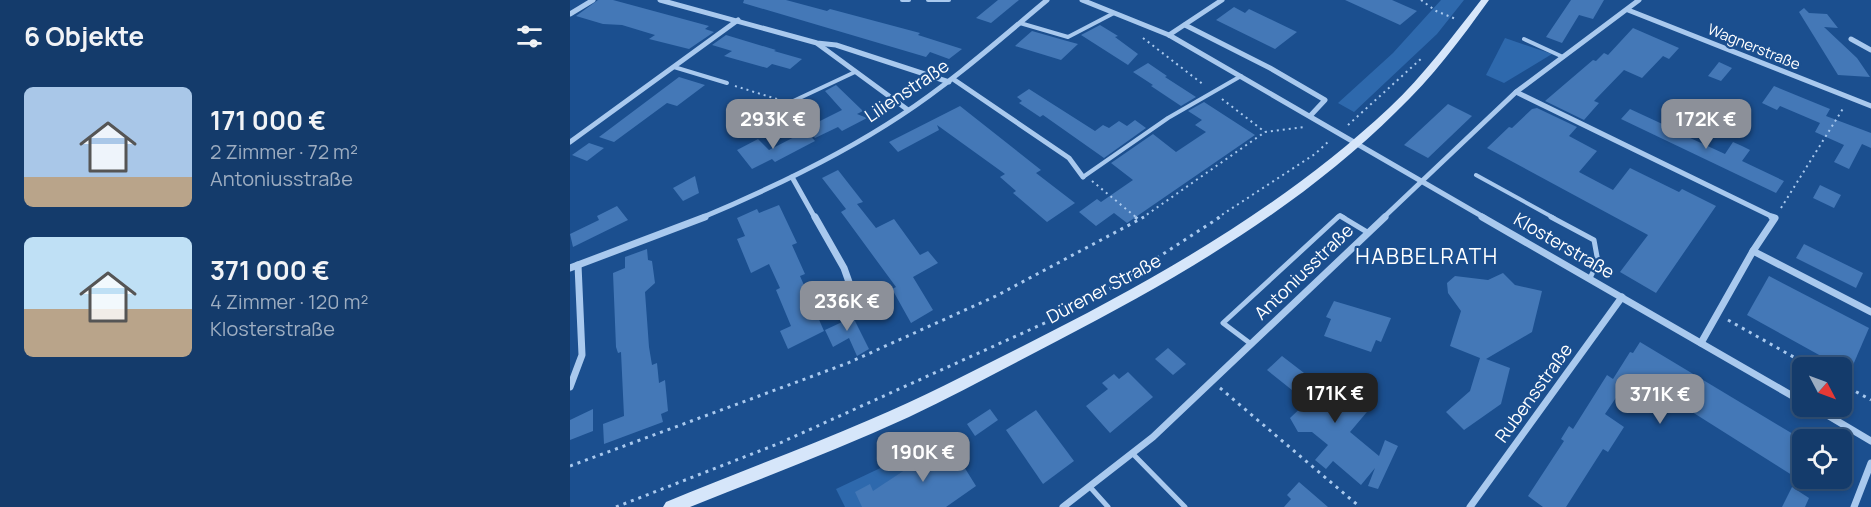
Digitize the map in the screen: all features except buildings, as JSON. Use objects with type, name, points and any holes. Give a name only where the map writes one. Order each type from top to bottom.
[{"type":"main road","name":"Dürener Straße","points":[[671,507],[902,413],[1093,317],[1164,278],[1226,240],[1277,205],[1357,142],[1419,86],[1451,48],[1485,0]]},
{"type":"street","points":[[570,14],[593,0]]},
{"type":"street","points":[[660,0],[817,43],[836,45],[951,80],[1069,158],[1083,177]]},
{"type":"street","name":"Lilienstraße","points":[[570,268],[690,223],[792,177],[878,130],[951,80],[1047,0]]},
{"type":"street","name":"Klosterstraße","points":[[1082,0],[1169,35],[1311,115],[1792,396]]},
{"type":"street","points":[[1169,35],[1222,0]]},
{"type":"street","name":"Antoniusstraße","points":[[1063,507],[1132,453],[1212,382],[1420,180],[1516,92],[1639,0]]},
{"type":"street","name":"Wagnerstraße","points":[[1628,10],[1871,106]]},
{"type":"street","points":[[570,142],[738,20]]},
{"type":"street","points":[[1185,25],[1270,68],[1325,100],[1311,115]]},
{"type":"street","points":[[1851,39],[1871,50]]},
{"type":"street","points":[[817,43],[908,110]]},
{"type":"street","points":[[1516,92],[1775,218],[1753,251],[1701,343]]},
{"type":"street","points":[[792,177],[844,268],[855,299]]},
{"type":"street","points":[[1753,251],[1871,312]]},
{"type":"street","points":[[570,387],[582,355],[578,265]]},
{"type":"street","name":"Rubensstraße","points":[[1470,507],[1622,297]]},
{"type":"street","points":[[1831,417],[1871,441]]},
{"type":"street","points":[[1854,507],[1871,463]]},
{"type":"lane","points":[[902,0],[909,0]]},
{"type":"lane","points":[[928,0],[949,0]]},
{"type":"lane","points":[[1020,23],[1068,37],[1116,12]]},
{"type":"lane","points":[[1524,39],[1544,46],[1563,57]]},
{"type":"lane","points":[[674,67],[727,83]]},
{"type":"lane","points":[[789,103],[855,72]]},
{"type":"lane","points":[[1083,177],[1105,166],[1143,135],[1241,76]]},
{"type":"lane","points":[[1476,174],[1594,240],[1598,262],[1590,278]]},
{"type":"lane","points":[[1251,344],[1223,323],[1340,215],[1367,232]]},
{"type":"lane","points":[[1132,453],[1185,507]]},
{"type":"lane","points":[[1090,487],[1108,507]]},
{"type":"path","points":[[1421,0],[1436,11],[1456,19],[1449,26]]},
{"type":"path","points":[[1135,32],[1265,132]]},
{"type":"path","points":[[1101,294],[1184,242],[1327,143],[1424,56]]},
{"type":"path","points":[[727,83],[789,103]]},
{"type":"path","points":[[1775,218],[1850,98]]},
{"type":"path","points":[[570,466],[848,363],[1023,283],[1139,220],[1265,132],[1305,127],[1315,129]]},
{"type":"path","points":[[1322,136],[1327,143]]},
{"type":"path","points":[[1091,174],[1091,181],[1139,220]]},
{"type":"path","points":[[1717,314],[1793,357]]},
{"type":"path","points":[[616,507],[833,421],[1050,321]]},
{"type":"path","points":[[1212,382],[1360,507]]},
{"type":"path","points":[[1852,390],[1871,400]]},
{"type":"shaded area","points":[[1441,0],[1464,0],[1437,34],[1354,112],[1338,103],[1393,53]]},
{"type":"shaded area","points":[[1505,38],[1552,54],[1504,83],[1486,75]]},
{"type":"shaded area","points":[[946,437],[948,441],[887,482],[882,507],[845,507],[836,489]]},
{"type":"district","name":"HABBELRATH","points":[[1427,257]]}]
